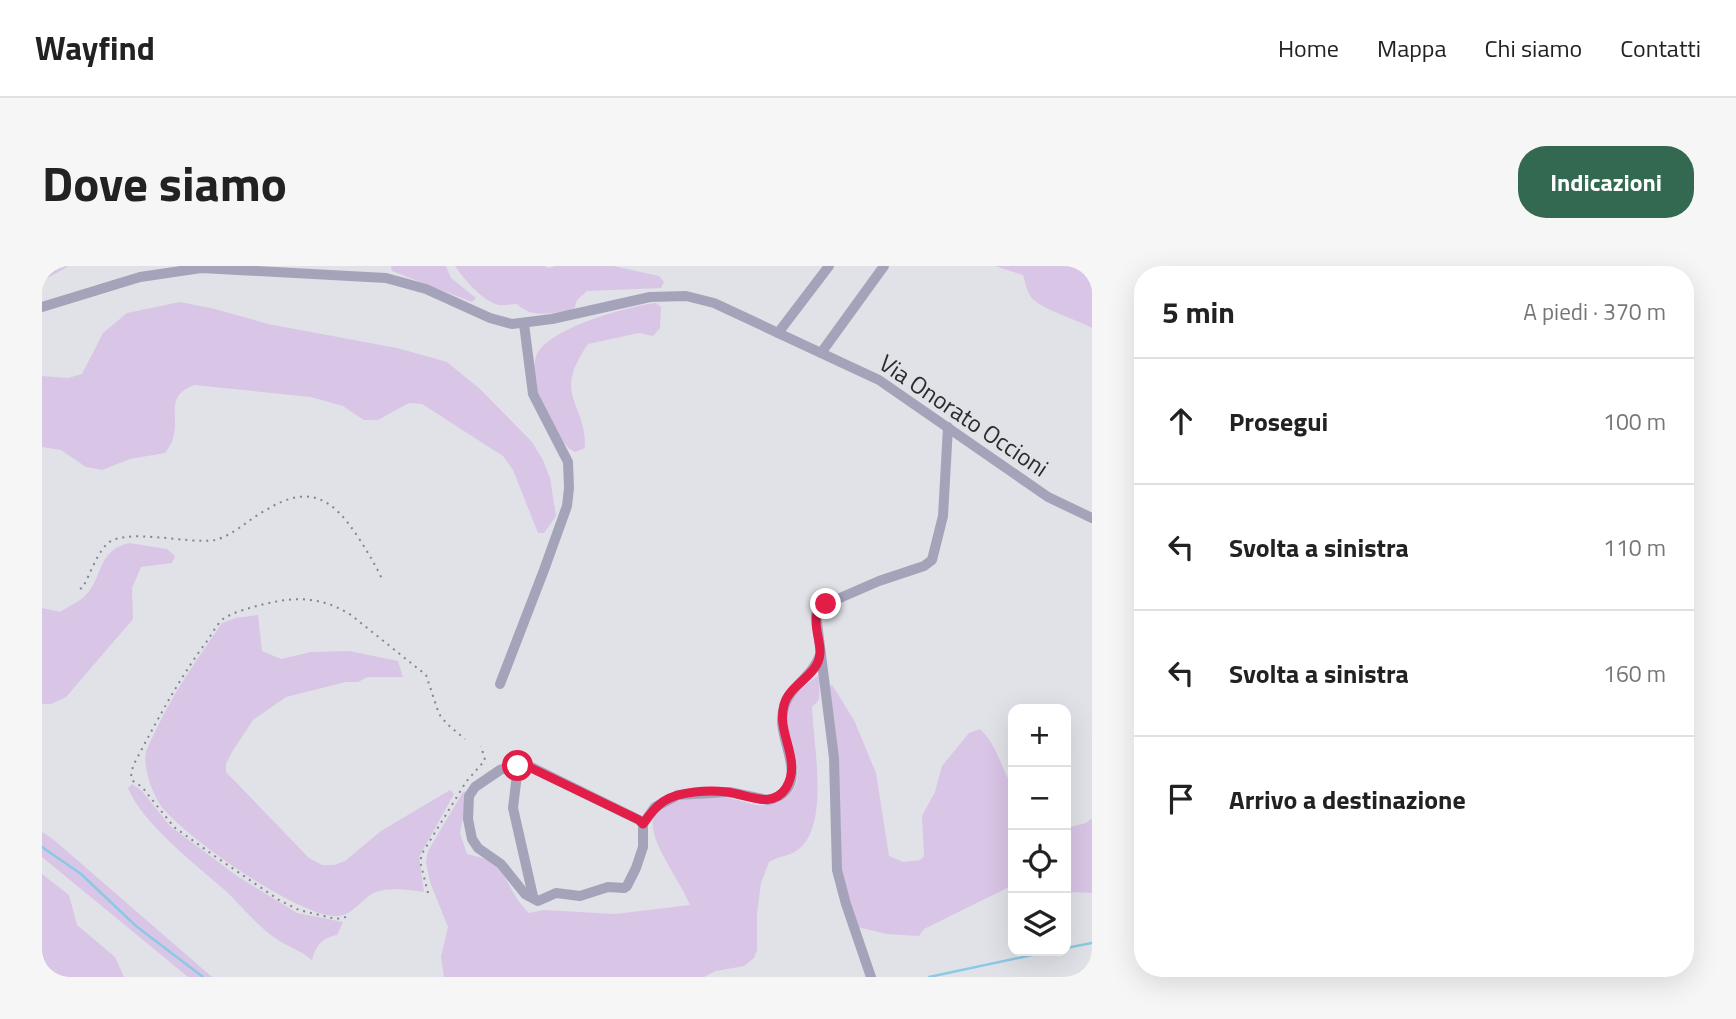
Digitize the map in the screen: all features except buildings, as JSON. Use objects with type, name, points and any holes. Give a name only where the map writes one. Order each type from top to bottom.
[{"type":"street","points":[[778,333],[829,266]]},
{"type":"street","points":[[821,353],[884,266]]},
{"type":"street","name":"Via Onorato Occioni","points":[[42,307],[140,277],[187,269],[215,268],[394,279],[437,293],[490,318],[512,324],[524,324],[641,298],[674,295],[714,303],[879,380],[1048,497],[1092,518]]},
{"type":"street","points":[[500,684],[567,506],[569,488],[568,462],[533,394],[524,324]]},
{"type":"street","points":[[871,977],[837,870],[834,758],[816,615],[821,606],[879,581],[924,566],[932,560],[943,516],[948,426]]},
{"type":"street","points":[[643,824],[531,768],[513,765],[500,770],[475,788],[469,796],[468,819],[472,839],[478,848],[501,864],[525,894],[538,901],[556,893],[580,896],[608,887],[624,888],[643,848],[643,824],[655,807],[678,795],[729,792],[768,800],[779,796],[787,787],[792,771],[791,755],[782,730],[784,705],[790,691],[808,675],[820,655]]},
{"type":"street","points":[[518,766],[513,808],[533,896]]},
{"type":"path","points":[[80,590],[105,545],[114,538],[128,536],[202,542],[217,539],[227,536],[269,507],[302,498],[323,500],[345,517],[374,561],[382,579]]},
{"type":"path","points":[[346,917],[336,919],[316,916],[279,900],[174,827],[142,787],[133,781],[133,766],[182,675],[218,625],[234,613],[281,599],[314,600],[342,609],[351,615],[426,675],[439,714],[465,738]]},
{"type":"path","points":[[428,893],[420,861],[423,852],[466,782],[485,760],[481,746]]},
{"type":"shaded area","points":[[42,266],[69,266],[42,281]]},
{"type":"shaded area","points":[[391,266],[446,266],[451,278],[476,298],[472,302],[392,271]]},
{"type":"shaded area","points":[[455,266],[613,266],[659,276],[664,282],[661,288],[587,291],[577,300],[574,310],[537,313],[517,304],[499,305],[486,299]]},
{"type":"shaded area","points":[[995,266],[1079,266],[1092,276],[1092,328],[1036,302],[1030,295],[1023,275]]},
{"type":"shaded area","points":[[180,302],[268,324],[397,348],[447,362],[480,389],[532,442],[550,478],[556,516],[544,533],[538,533],[513,470],[503,456],[422,404],[409,403],[378,420],[364,420],[343,406],[311,397],[194,385],[179,395],[176,401],[175,430],[165,453],[130,459],[102,470],[86,467],[61,450],[42,447],[42,376],[68,378],[82,374],[103,333],[127,313]]},
{"type":"shaded area","points":[[656,303],[661,307],[660,328],[653,336],[639,333],[588,344],[577,362],[571,388],[584,432],[585,448],[575,452],[562,440],[540,401],[534,379],[536,357],[542,347],[570,328],[608,314]]},
{"type":"shaded area","points":[[129,543],[167,549],[175,556],[172,563],[141,567],[132,588],[133,619],[66,697],[51,704],[42,704],[42,608],[60,612],[81,599],[90,590],[111,552]]},
{"type":"shaded area","points":[[258,615],[262,651],[281,659],[311,652],[349,651],[398,661],[403,677],[368,677],[358,682],[346,682],[286,697],[253,720],[232,752],[226,764],[226,772],[309,858],[322,865],[345,861],[381,831],[450,790],[454,794],[419,857],[424,892],[381,890],[343,915],[319,913],[241,872],[190,834],[159,803],[148,778],[145,758],[162,718],[186,676],[222,623]]},
{"type":"shaded area","points":[[820,674],[819,700],[812,707],[818,782],[814,821],[808,837],[799,849],[769,862],[761,883],[757,913],[757,950],[754,958],[744,966],[716,971],[704,977],[444,977],[441,957],[448,927],[430,882],[426,862],[428,851],[463,792],[468,791],[460,833],[467,854],[495,861],[529,913],[544,910],[615,914],[690,905],[655,838],[654,818],[659,810],[680,800],[718,797],[762,805],[789,795],[797,782],[797,772],[787,715],[795,695]]},
{"type":"shaded area","points":[[832,685],[854,720],[876,773],[889,856],[903,862],[920,860],[924,856],[922,816],[935,792],[942,766],[969,733],[980,729],[995,750],[1008,779],[1008,888],[924,929],[919,936],[887,934],[857,927],[843,883],[839,857],[826,687]]},
{"type":"shaded area","points":[[132,784],[142,791],[170,826],[237,876],[297,913],[343,922],[337,935],[320,943],[312,960],[276,938],[158,830],[135,802],[128,788]]},
{"type":"shaded area","points":[[1092,818],[1092,893],[1071,892],[1071,827],[1086,823]]},
{"type":"shaded area","points":[[42,832],[212,977],[188,977],[42,857]]},
{"type":"shaded area","points":[[42,874],[69,895],[77,925],[115,957],[124,977],[42,977]]},
{"type":"waterway","points":[[42,847],[81,874],[136,926],[203,977]]},
{"type":"waterway","points":[[1071,947],[1092,943]]},
{"type":"waterway","points":[[929,977],[1028,956]]},
{"type":"route","points":[[518,766],[531,768],[643,824],[655,807],[678,795],[729,792],[768,800],[779,796],[787,787],[792,771],[791,755],[782,730],[784,705],[790,691],[818,662],[820,655],[816,615],[821,606],[826,604]]}]
